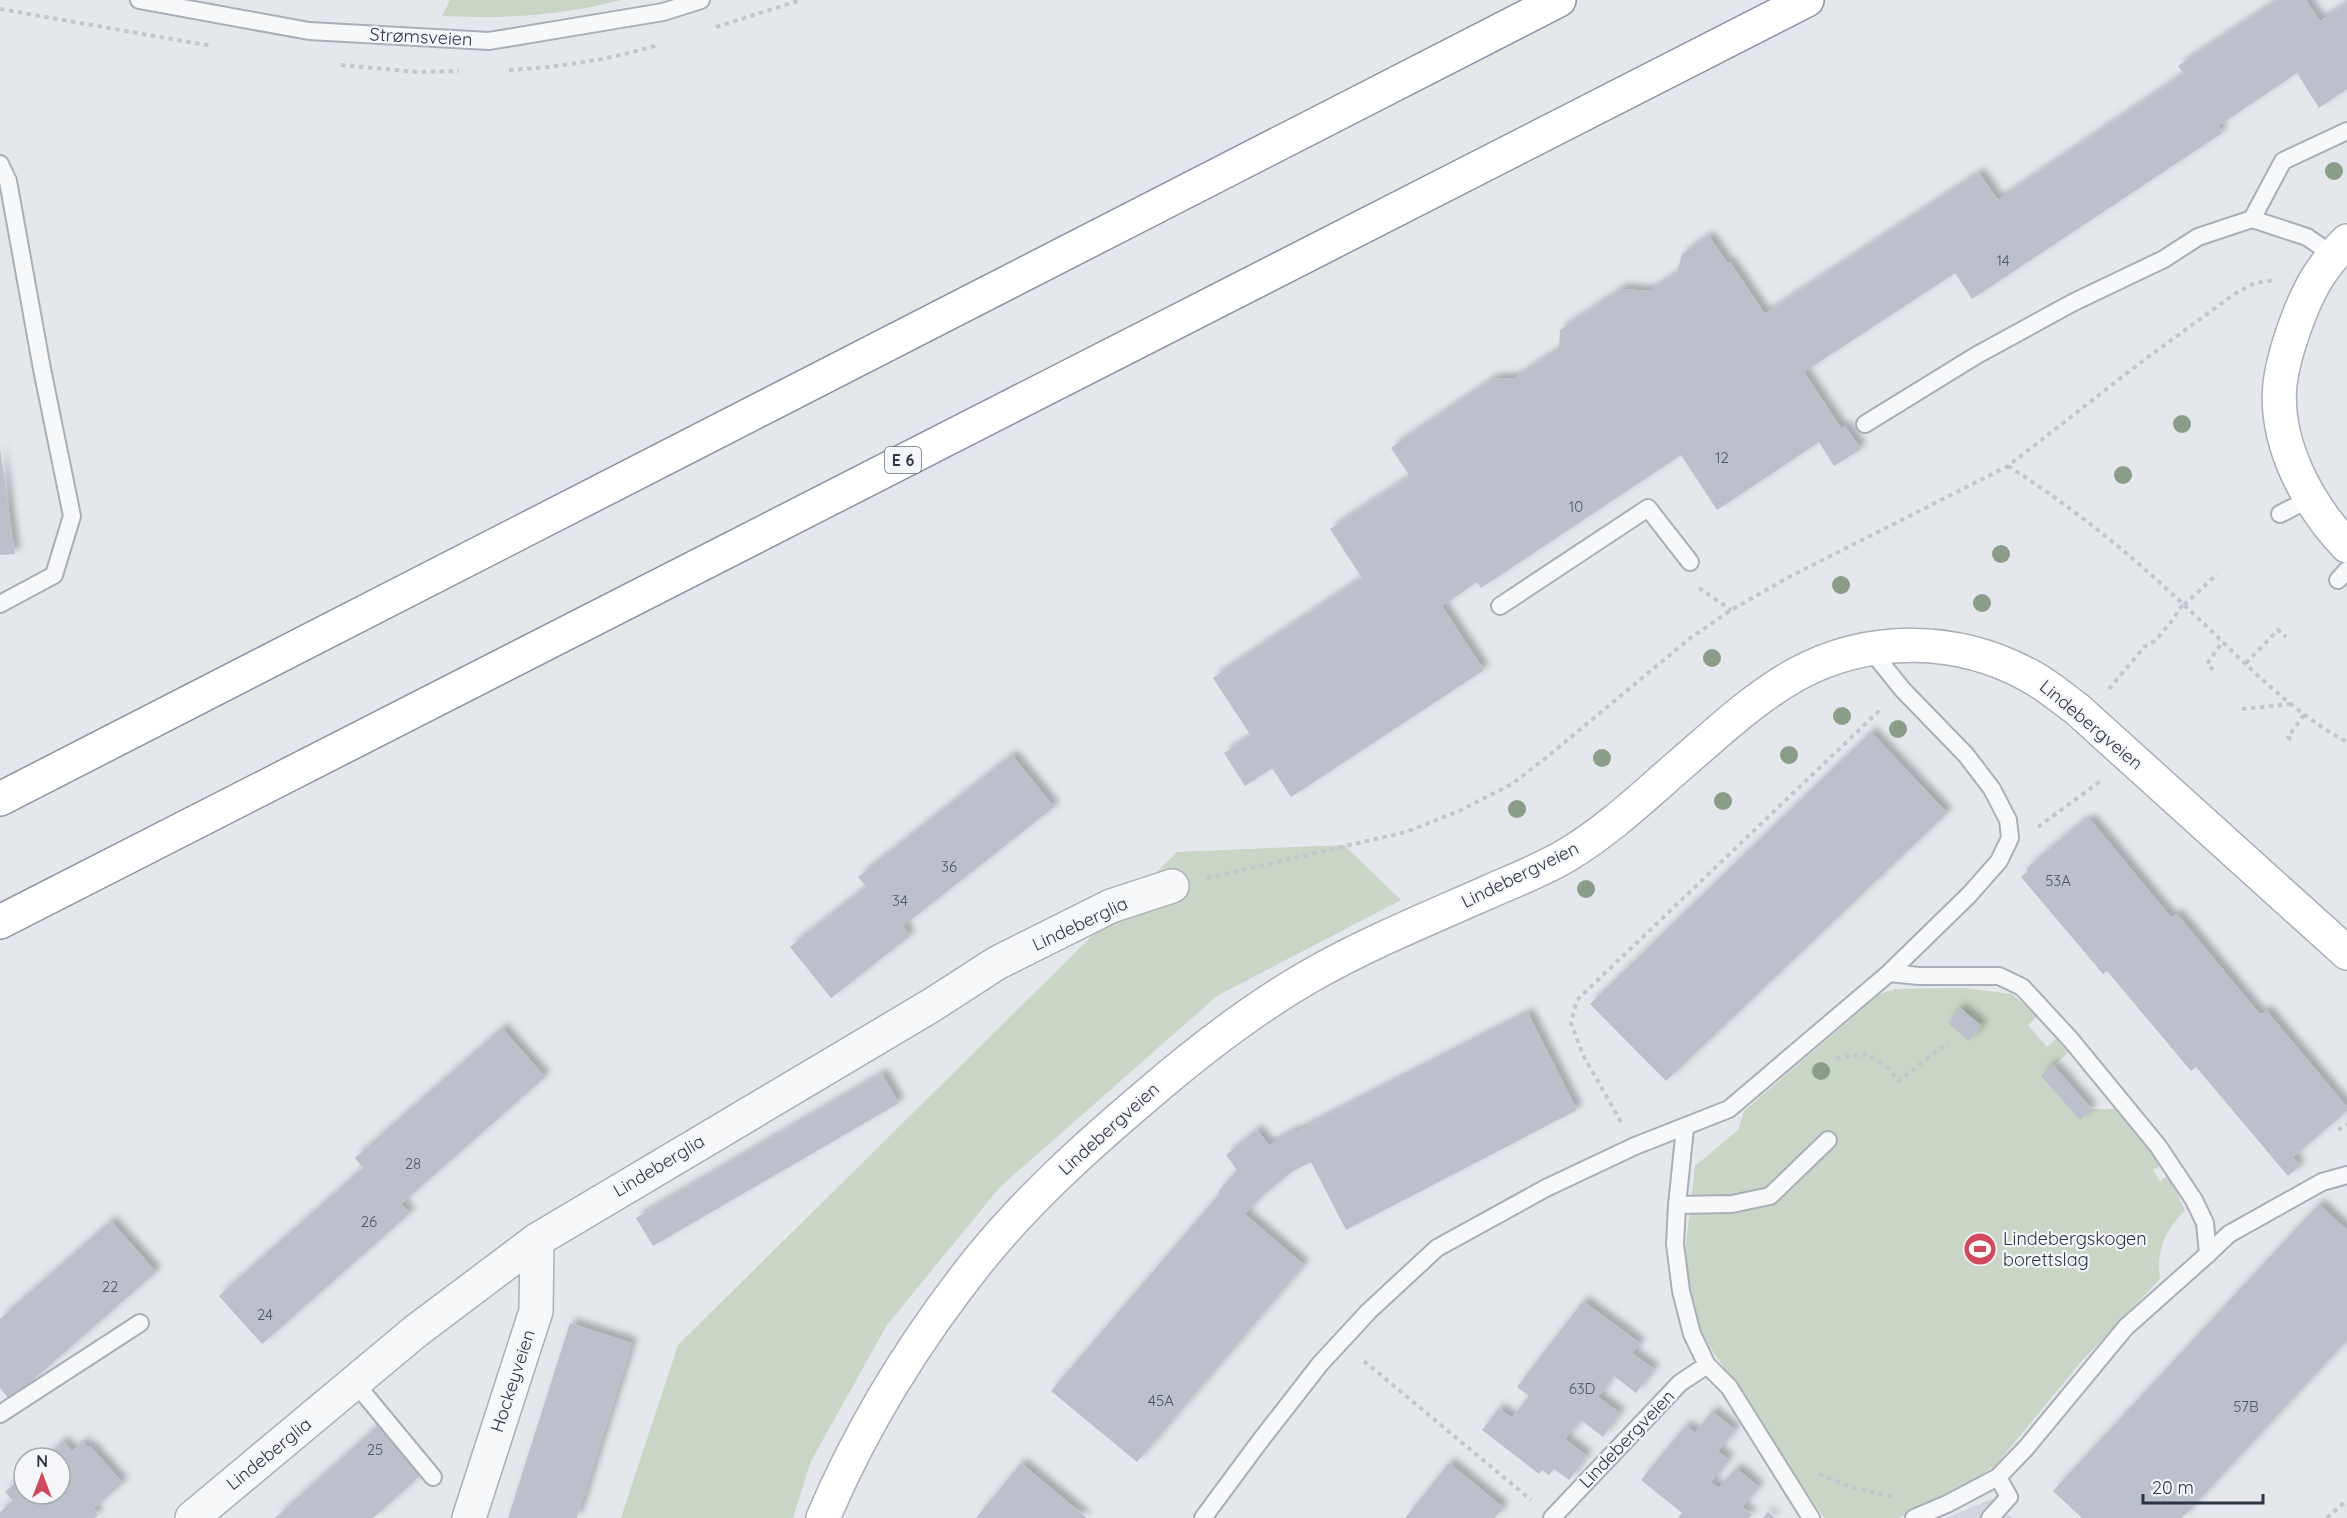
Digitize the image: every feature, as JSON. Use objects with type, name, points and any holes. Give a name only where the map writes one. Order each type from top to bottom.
[{"type":"main road","points":[[0,799],[1558,0]]},
{"type":"main road","name":"E 6","points":[[0,922],[1807,0]]},
{"type":"main road","points":[[2340,248],[2318,273],[2299,316],[2280,384],[2280,407],[2286,442],[2299,477],[2330,528],[2347,546]]},
{"type":"main road","name":"Lindebergveien","points":[[823,1518],[890,1387],[979,1260],[1044,1189],[1110,1126],[1181,1066],[1281,993],[1357,950],[1563,857],[1601,833],[1769,693],[1798,674],[1833,659],[1869,648],[1919,644],[1955,648],[1996,660],[2032,677],[2084,716],[2128,754],[2347,953]]},
{"type":"street","name":"Lindeberglia","points":[[192,1518],[216,1496],[356,1384],[416,1331],[537,1240],[922,1011],[997,963],[1111,906],[1172,886]]},
{"type":"street","name":"Hockeyveien","points":[[469,1518],[536,1311],[537,1240]]},
{"type":"lane","name":"Strømsveien","points":[[139,0],[309,31],[489,41],[663,12],[701,0]]},
{"type":"lane","points":[[2252,219],[2283,161],[2347,131]]},
{"type":"lane","points":[[0,164],[9,181],[42,369],[72,516],[54,575],[0,603]]},
{"type":"lane","points":[[1865,424],[1977,355],[2074,302],[2164,259],[2198,237],[2252,219],[2340,248]]},
{"type":"lane","points":[[2280,514],[2311,498]]},
{"type":"lane","points":[[1500,606],[1647,508],[1690,562]]},
{"type":"lane","points":[[1203,1518],[1320,1364],[1369,1311],[1437,1248],[1546,1188],[1635,1146],[1729,1109],[1889,973],[1969,895],[1999,861],[2010,838],[2008,820],[1992,789],[1966,754],[1903,690],[1869,648]]},
{"type":"lane","points":[[1889,973],[1918,976],[1999,976],[2022,987],[2071,1040],[2158,1146],[2205,1223],[2208,1254]]},
{"type":"lane","points":[[1685,1128],[1675,1244],[1681,1291],[1692,1334],[1707,1365],[1729,1387],[1811,1518]]},
{"type":"lane","points":[[1677,1205],[1732,1204],[1770,1196],[1828,1140]]},
{"type":"lane","points":[[1914,1518],[1998,1477],[2026,1448],[2126,1327],[2229,1234],[2322,1182],[2347,1175]]},
{"type":"lane","points":[[0,1414],[140,1323]]},
{"type":"lane","name":"Lindebergveien","points":[[1552,1518],[1680,1383],[1707,1365]]},
{"type":"lane","points":[[356,1384],[433,1477]]},
{"type":"lane","points":[[1990,1518],[2009,1497],[1998,1477]]},
{"type":"path","points":[[1172,886],[1406,832],[1459,811],[1512,784],[1556,751],[1689,639],[1731,610],[1791,576],[2008,466],[2140,363],[2233,295],[2256,283],[2282,279]]},
{"type":"path","points":[[2008,466],[2046,490],[2105,534],[2291,704],[2304,715],[2347,742]]},
{"type":"path","points":[[2084,716],[2145,646],[2155,641],[2184,604],[2217,574]]},
{"type":"path","points":[[1707,594],[1731,610]]},
{"type":"path","points":[[2246,663],[2278,630],[2286,637]]},
{"type":"path","points":[[2213,670],[2207,664],[2223,641]]},
{"type":"path","points":[[1624,1128],[1582,1055],[1571,1023],[1577,1000],[1903,690]]},
{"type":"path","points":[[2242,709],[2291,704]]},
{"type":"path","points":[[2291,740],[2288,737],[2304,715]]},
{"type":"path","points":[[2010,838],[2031,833],[2109,774],[2128,754]]},
{"type":"path","points":[[1785,1063],[1868,1054],[1888,1068],[1899,1081],[1948,1042]]},
{"type":"path","points":[[2338,1130],[2347,1124]]},
{"type":"path","points":[[1340,1342],[1513,1484]]},
{"type":"path","points":[[1779,1465],[1789,1463],[1801,1465],[1837,1483],[1880,1495],[1924,1499],[1936,1509]]},
{"type":"path","points":[[2327,1518],[2347,1500]]},
{"type":"shaded area","points":[[1991,1499],[2012,1518],[1946,1518]]},
{"type":"green space","points":[[450,0],[621,0],[576,10],[532,15],[442,16]]},
{"type":"green space","points":[[1344,845],[1401,900],[1217,996],[1000,1187],[887,1325],[811,1461],[793,1518],[621,1518],[678,1345],[1177,852]]},
{"type":"green space","points":[[1964,988],[2012,994],[2037,1016],[2028,1025],[2047,1047],[2057,1038],[2068,1053],[2042,1075],[2080,1119],[2092,1109],[2115,1109],[2162,1165],[2153,1170],[2160,1181],[2168,1175],[2185,1210],[2164,1241],[2160,1259],[2160,1279],[2080,1363],[1995,1466],[1961,1487],[1899,1518],[1824,1518],[1702,1335],[1688,1283],[1686,1243],[1695,1166],[1738,1130],[1744,1111],[1880,994],[1896,989]]},
{"type":"building","points":[[2278,0],[2306,0],[2320,21],[2347,3],[2347,89],[2319,108],[2297,73],[2218,126],[2222,133],[1972,299],[1955,273],[1804,372],[1841,428],[1845,426],[1861,449],[1834,466],[1819,442],[1717,510],[1681,455],[1481,588],[1477,582],[1442,606],[1484,670],[1291,797],[1272,768],[1245,786],[1224,753],[1251,736],[1213,678],[1362,578],[1330,529],[1408,478],[1406,476],[1409,475],[1391,448],[1493,379],[1515,378],[1559,349],[1560,330],[1622,289],[1650,291],[1677,273],[1682,254],[1709,236],[1728,264],[1730,262],[1765,314],[1979,173],[1998,200],[2184,74],[2178,66]]},
{"type":"building","points":[[0,448],[15,554],[0,555]]},
{"type":"building","points":[[1871,732],[1947,813],[1666,1081],[1590,1004]]},
{"type":"building","points":[[1012,755],[1054,807],[903,926],[910,936],[831,998],[790,947],[866,887],[858,877]]},
{"type":"building","points":[[2090,819],[2170,916],[2177,914],[2259,1013],[2262,1014],[2266,1010],[2347,1107],[2347,1111],[2293,1157],[2300,1166],[2288,1176],[2196,1067],[2191,1071],[2107,971],[2103,974],[2021,877],[2028,871],[2027,868],[2083,821],[2085,823]]},
{"type":"building","points":[[1960,1008],[1982,1026],[1969,1041],[1948,1023]]},
{"type":"building","points":[[1528,1013],[1577,1110],[1346,1230],[1311,1162],[1291,1172],[1245,1214],[1304,1265],[1137,1462],[1051,1391],[1220,1193],[1218,1192],[1237,1170],[1226,1155],[1257,1130],[1269,1145]]},
{"type":"building","points":[[502,1028],[545,1077],[401,1204],[410,1213],[262,1344],[219,1296],[363,1168],[355,1158]]},
{"type":"building","points":[[2052,1064],[2092,1109],[2080,1120],[2041,1076]]},
{"type":"building","points":[[882,1074],[899,1103],[653,1246],[636,1218]]},
{"type":"building","points":[[2319,1204],[2347,1230],[2347,1340],[2182,1518],[2082,1518],[2053,1491]]},
{"type":"building","points":[[111,1221],[156,1272],[10,1400],[0,1388],[0,1319]]},
{"type":"building","points":[[1583,1301],[1640,1343],[1632,1353],[1654,1369],[1636,1393],[1614,1376],[1598,1397],[1620,1413],[1603,1437],[1581,1420],[1565,1439],[1587,1456],[1569,1480],[1554,1469],[1549,1475],[1542,1470],[1539,1474],[1482,1430],[1499,1408],[1512,1418],[1529,1396],[1517,1387]]},
{"type":"building","points":[[570,1323],[632,1343],[577,1518],[508,1518]]},
{"type":"building","points":[[1712,1411],[1735,1430],[1718,1451],[1729,1460],[1711,1482],[1719,1488],[1736,1468],[1759,1487],[1742,1507],[1752,1515],[1749,1518],[1678,1518],[1682,1513],[1641,1480],[1686,1425],[1695,1433]]},
{"type":"building","points":[[378,1426],[421,1475],[373,1518],[275,1518]]},
{"type":"building","points":[[63,1441],[68,1446],[57,1446]]},
{"type":"building","points":[[83,1442],[88,1448],[90,1446],[123,1483],[93,1509],[98,1515],[95,1518],[0,1518],[0,1512],[12,1502],[12,1506],[72,1506],[72,1451]]},
{"type":"building","points":[[1021,1463],[1087,1518],[976,1518]]},
{"type":"building","points":[[1449,1463],[1503,1507],[1495,1518],[1405,1518]]},
{"type":"building","points":[[12,1486],[12,1500],[5,1492]]},
{"type":"building","points":[[1768,1512],[1775,1518],[1763,1518]]},
{"type":"place","name":"Lindebergskogen borettslag","points":[[1980,1249]]}]
